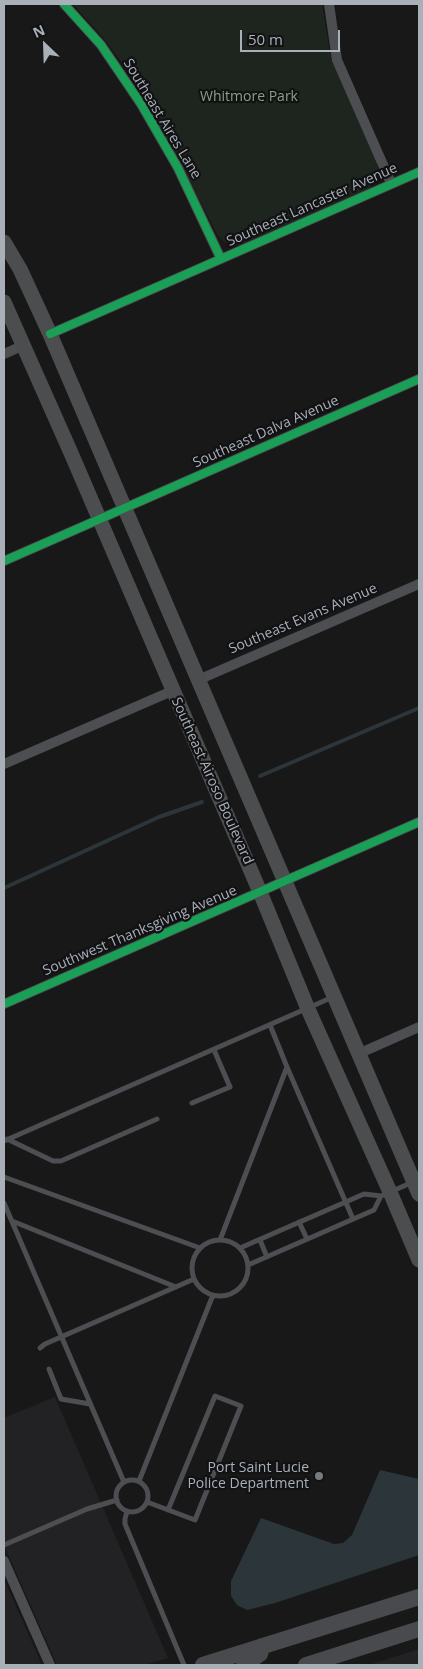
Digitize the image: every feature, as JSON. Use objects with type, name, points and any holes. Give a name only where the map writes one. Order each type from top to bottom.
[{"type":"main road","name":"Southeast Airoso Boulevard","points":[[4,242],[20,268],[50,334],[416,1188]]},
{"type":"main road","name":"Southeast Airoso Boulevard","points":[[4,302],[260,892],[386,1194],[419,1260]]},
{"type":"main road","points":[[203,1665],[419,1597]]},
{"type":"main road","points":[[306,1665],[419,1629]]},
{"type":"main road","points":[[244,1665],[260,1654],[262,1646]]},
{"type":"street","name":"Southeast Aires Lane","points":[[64,4],[102,45],[140,104],[178,168],[221,260]]},
{"type":"street","points":[[329,4],[337,60],[392,184]]},
{"type":"street","name":"Southeast Lancaster Avenue","points":[[50,334],[419,172]]},
{"type":"street","points":[[4,354],[24,345]]},
{"type":"street","name":"Southeast Dalva Avenue","points":[[4,561],[419,379]]},
{"type":"street","name":"Southeast Evans Avenue","points":[[198,680],[419,584]]},
{"type":"street","points":[[4,764],[172,691]]},
{"type":"street","name":"Southwest Thanksgiving Avenue","points":[[4,1004],[419,822]]},
{"type":"street","points":[[358,1054],[419,1027]]},
{"type":"street","points":[[4,1561],[50,1665]]},
{"type":"lane","points":[[5,1140],[335,997]]},
{"type":"lane","points":[[270,1025],[353,1219]]},
{"type":"lane","points":[[192,1103],[230,1086],[214,1050]]},
{"type":"lane","points":[[220,1240],[287,1067]]},
{"type":"lane","points":[[5,1140],[53,1161],[61,1161],[157,1119]]},
{"type":"lane","points":[[4,1177],[200,1248]]},
{"type":"lane","points":[[240,1248],[364,1194],[386,1194],[416,1188]]},
{"type":"lane","points":[[248,1265],[374,1210],[386,1194]]},
{"type":"lane","points":[[4,1203],[124,1482]]},
{"type":"lane","points":[[11,1220],[176,1287]]},
{"type":"lane","points":[[299,1222],[306,1239]]},
{"type":"lane","points":[[220,1240],[231,1242],[240,1248],[247,1257],[248,1265],[247,1279],[241,1288],[232,1294],[221,1297],[200,1288],[194,1279],[192,1268],[194,1258],[200,1248],[210,1242],[220,1240]]},
{"type":"lane","points":[[260,1240],[267,1257]]},
{"type":"lane","points":[[40,1348],[45,1344],[194,1279]]},
{"type":"lane","points":[[139,1481],[213,1295]]},
{"type":"lane","points":[[49,1369],[61,1399],[90,1404]]},
{"type":"lane","points":[[147,1502],[168,1510],[195,1520],[241,1406],[215,1396],[168,1510]]},
{"type":"lane","points":[[129,1480],[139,1481],[146,1488],[147,1502],[140,1509],[132,1512],[127,1511],[117,1500],[117,1490],[124,1482],[129,1480]]},
{"type":"lane","points":[[4,1545],[87,1509],[117,1500]]},
{"type":"lane","points":[[127,1511],[126,1524],[184,1665]]},
{"type":"shaded area","points":[[55,1397],[168,1658],[145,1665],[57,1665],[4,1545],[4,1418]]},
{"type":"shaded area","points":[[380,1470],[419,1479],[419,1555],[275,1603],[247,1610],[237,1605],[231,1596],[231,1581],[261,1518],[334,1544],[343,1543],[352,1535]]},
{"type":"shaded area","points":[[4,1579],[42,1665],[4,1665]]},
{"type":"shaded area","points":[[419,1649],[419,1665],[369,1665]]},
{"type":"green space","name":"Whitmore Park","points":[[73,4],[322,4],[330,53],[376,160],[378,172],[376,181],[370,188],[240,245],[226,243],[218,236],[176,155],[129,72],[105,40]]},
{"type":"waterway","points":[[260,776],[419,708]]},
{"type":"waterway","points":[[4,888],[159,817],[202,802]]},
{"type":"cycle path","points":[[64,4],[101,45],[141,104],[178,168],[221,259]]},
{"type":"cycle path","points":[[50,334],[419,172]]},
{"type":"cycle path","points":[[4,561],[419,379]]},
{"type":"cycle path","points":[[4,1004],[419,822]]},
{"type":"place","name":"Port Saint Lucie Police Department","points":[[319,1476]]}]
